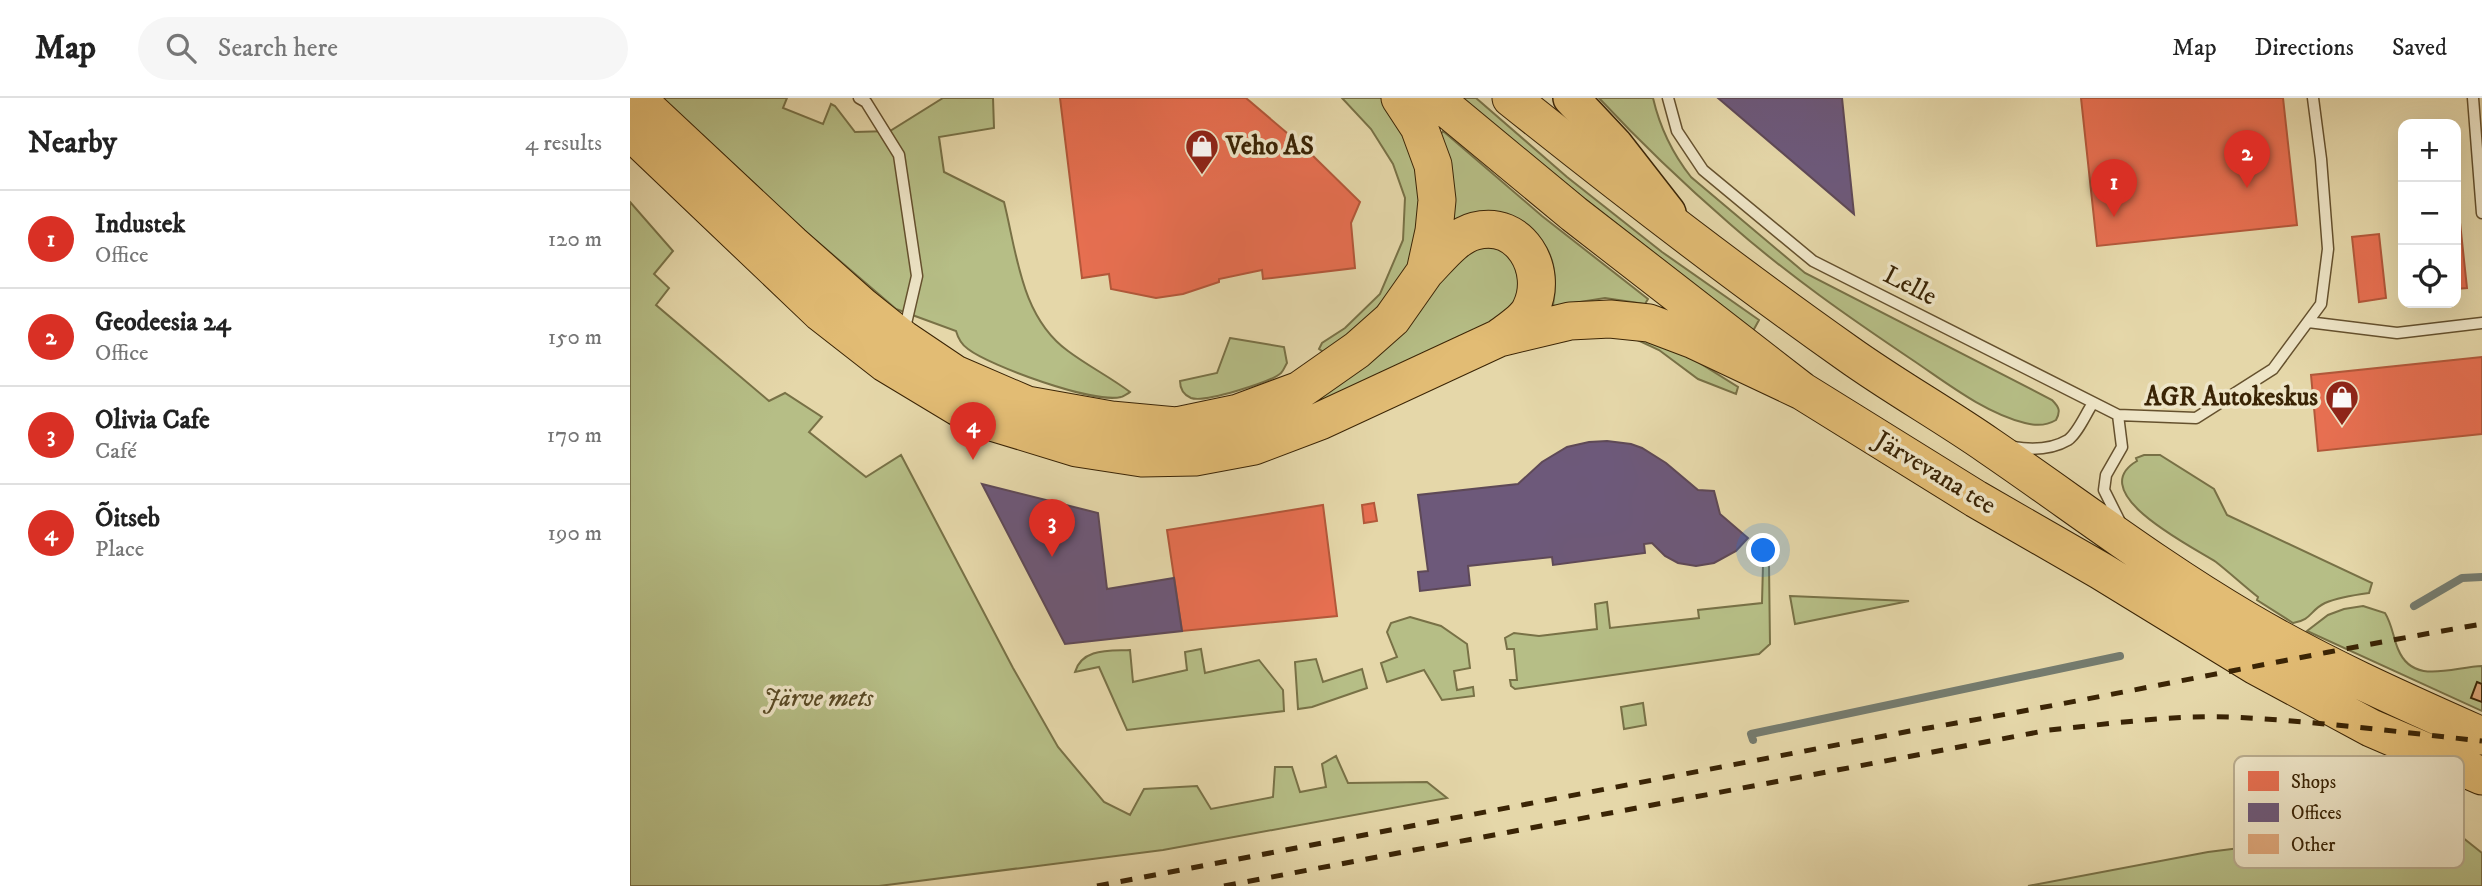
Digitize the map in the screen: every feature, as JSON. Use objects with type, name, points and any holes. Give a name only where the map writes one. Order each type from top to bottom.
[{"type":"highway","points":[[636,98],[792,244],[903,339],[955,374],[1027,405],[1111,421],[1176,426],[1238,412],[1300,390],[1357,350],[1392,319],[1425,272],[1455,242],[1474,231],[1496,230],[1519,242],[1533,260],[1539,285],[1530,311],[1499,338]]},
{"type":"highway","points":[[1400,98],[1419,127],[1433,165],[1437,200],[1434,231],[1425,272]]},
{"type":"highway","name":"Järvevana tee","points":[[1434,98],[1574,214],[1802,391],[1976,499],[2101,571],[2256,666],[2371,728],[2436,756]]},
{"type":"highway","name":"Järvevana tee","points":[[1511,98],[1687,238],[1849,355],[1986,443],[2133,546],[2244,619],[2352,678],[2482,736]]},
{"type":"highway","points":[[630,131],[821,313],[885,363],[958,407],[995,423],[1077,447],[1142,457],[1195,457],[1254,446],[1320,421],[1499,338],[1570,321],[1610,319],[1649,323],[1694,340],[1802,391]]},
{"type":"highway","name":"Järvevana tee","points":[[2464,768],[2482,776]]},
{"type":"main road","points":[[1570,98],[1615,145],[1687,238]]},
{"type":"lane","name":"Lelle","points":[[1668,98],[1677,131],[1703,170],[1813,261],[2118,415],[2196,418],[2273,369],[2308,322]]},
{"type":"lane","points":[[2313,98],[2328,249],[2321,304],[2308,322],[2397,332],[2482,323]]},
{"type":"lane","points":[[2473,98],[2482,213]]},
{"type":"lane","points":[[864,99],[899,155],[917,276],[903,339]]},
{"type":"lane","points":[[1986,443],[2029,450],[2070,439],[2093,403]]},
{"type":"lane","points":[[2118,415],[2122,447],[2106,475],[2104,490],[2133,546]]},
{"type":"green space","points":[[661,98],[787,98],[783,108],[823,124],[831,104],[855,132],[890,131],[943,98],[993,98],[994,128],[939,137],[944,172],[1004,202],[1023,283],[1040,321],[1052,337],[1068,351],[1130,392],[1121,397],[1108,398],[1089,395],[1019,374],[968,349],[956,331],[896,309],[770,201]]},
{"type":"green space","points":[[1342,98],[1382,98],[1398,116],[1424,186],[1410,267],[1360,329],[1325,353],[1319,349],[1322,343],[1345,328],[1380,294],[1403,240],[1405,198],[1393,164],[1371,129]]},
{"type":"green space","points":[[1460,98],[1476,98],[1567,177],[1662,252],[1759,320],[1753,331],[1719,308]]},
{"type":"green space","points":[[1599,98],[1653,98],[1668,140],[1691,177],[1805,273],[2052,400],[2058,409],[2056,420],[2033,425],[1981,405],[1843,312],[1774,261],[1730,224],[1630,131]]},
{"type":"green space","points":[[1443,131],[1542,216],[1648,299],[1645,304],[1605,298],[1555,306],[1552,261],[1545,245],[1537,236],[1493,214],[1472,214],[1454,220],[1450,217],[1439,137]]},
{"type":"green space","name":"Järve mets","points":[[630,202],[673,251],[654,274],[669,288],[656,305],[769,401],[785,393],[822,417],[809,432],[866,477],[901,455],[1013,668],[1058,747],[1104,802],[1130,815],[1144,789],[1197,786],[1211,809],[1273,797],[1275,767],[1292,767],[1300,792],[1326,787],[1322,764],[1336,756],[1348,783],[1427,782],[1447,798],[1163,850],[879,886],[630,886]]},
{"type":"green space","points":[[1475,247],[1498,248],[1513,259],[1521,288],[1515,308],[1495,323],[1320,402],[1317,396],[1442,273]]},
{"type":"green space","points":[[1636,334],[1677,349],[1738,387],[1736,394],[1698,379],[1659,350],[1635,339]]},
{"type":"green space","points":[[1230,338],[1284,347],[1287,363],[1275,377],[1252,386],[1198,399],[1186,395],[1180,381],[1217,373]]},
{"type":"green space","points":[[2160,455],[2214,489],[2227,515],[2372,583],[2369,593],[2325,603],[2304,620],[2293,623],[2257,600],[2258,597],[2216,562],[2167,532],[2132,503],[2123,488],[2124,474],[2137,461],[2136,458]]},
{"type":"green space","points":[[1763,565],[1769,565],[1770,644],[1759,654],[1515,689],[1511,686],[1510,680],[1517,680],[1514,649],[1507,649],[1505,638],[1514,633],[1539,636],[1597,629],[1595,604],[1607,602],[1610,628],[1699,618],[1698,610],[1762,603]]},
{"type":"green space","points":[[1790,596],[1909,601],[1795,624]]},
{"type":"green space","points":[[2363,606],[2385,613],[2398,649],[2413,667],[2434,672],[2482,666],[2482,711],[2307,631],[2328,615]]},
{"type":"green space","points":[[1410,617],[1441,626],[1467,644],[1470,668],[1454,671],[1457,690],[1473,687],[1474,696],[1442,700],[1424,670],[1387,682],[1381,663],[1397,657],[1387,632],[1391,623]]},
{"type":"green space","points":[[1201,649],[1205,673],[1259,660],[1283,690],[1284,711],[1127,730],[1099,667],[1075,672],[1084,659],[1097,652],[1130,650],[1133,682],[1187,670],[1185,652]]},
{"type":"green space","points":[[1316,659],[1323,682],[1362,669],[1367,688],[1312,707],[1298,709],[1295,662]]},
{"type":"green space","points":[[1643,703],[1646,725],[1624,729],[1621,707]]},
{"type":"green space","points":[[2464,839],[2482,853],[2482,886],[2028,886],[2234,849],[2234,868],[2464,868]]},
{"type":"building: Shops","name":"Veho AS","points":[[1060,98],[1246,98],[1307,150],[1360,202],[1351,223],[1355,268],[1263,279],[1262,270],[1219,279],[1219,282],[1183,294],[1156,298],[1111,289],[1109,274],[1082,278]]},
{"type":"building: Shops","points":[[2081,98],[2283,98],[2297,225],[2097,246]]},
{"type":"building: Shops","points":[[2461,232],[2467,288],[2461,289]]},
{"type":"building: Shops","points":[[2379,234],[2386,298],[2359,302],[2352,237]]},
{"type":"building: Shops","points":[[2482,357],[2482,434],[2318,451],[2311,375]]},
{"type":"building: Shops","points":[[1374,503],[1377,521],[1364,523],[1362,505]]},
{"type":"building: Shops","points":[[1323,505],[1337,616],[1182,631],[1167,530]]},
{"type":"building: Offices","points":[[1718,98],[1842,98],[1854,214]]},
{"type":"building: Offices","points":[[1607,441],[1642,448],[1666,463],[1698,490],[1714,491],[1720,514],[1748,538],[1736,551],[1714,563],[1696,566],[1678,563],[1665,556],[1652,543],[1644,544],[1645,553],[1553,565],[1552,557],[1468,566],[1470,585],[1420,591],[1418,572],[1428,571],[1418,495],[1518,484],[1542,462],[1567,447]]},
{"type":"building: Offices","points":[[982,484],[1098,513],[1107,589],[1174,578],[1182,631],[1065,644]]},
{"type":"building: Other","points":[[2477,682],[2482,684],[2482,702],[2471,698]]},
{"type":"waterway","points":[[2414,606],[2462,578],[2482,577]]},
{"type":"waterway","points":[[1753,740],[1751,734],[2120,656]]},
{"type":"railway","points":[[1097,886],[2482,624]]},
{"type":"railway","points":[[1224,886],[2049,730],[2163,719],[2231,717],[2482,741]]},
{"type":"place","name":"Veho AS","points":[[1202,176]]},
{"type":"place","name":"Geodeesia 24","points":[[2247,188]]},
{"type":"place","name":"Industek","points":[[2114,217]]},
{"type":"place","name":"AGR Autokeskus","points":[[2342,427]]},
{"type":"place","name":"Õitseb","points":[[973,460]]},
{"type":"place","name":"Olivia Cafe","points":[[1052,557]]}]
